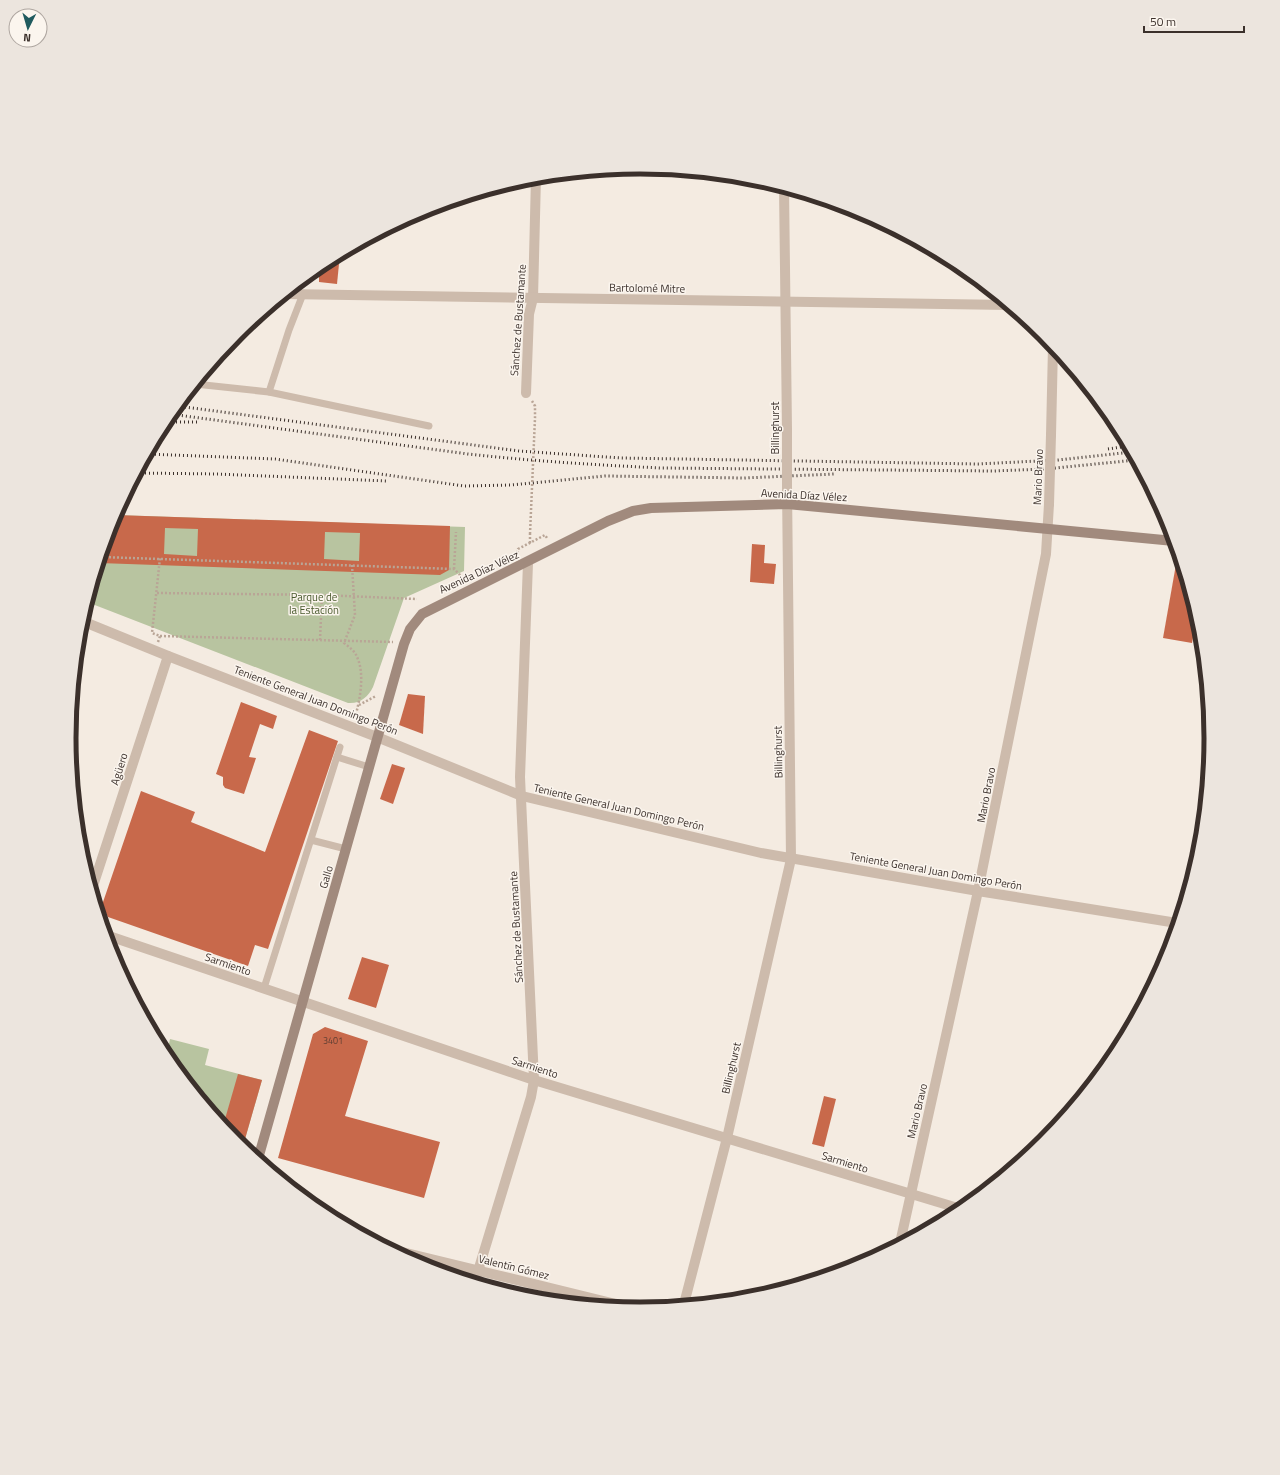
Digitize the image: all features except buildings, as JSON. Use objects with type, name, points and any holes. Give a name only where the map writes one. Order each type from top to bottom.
[{"type":"main road","name":"Avenida Díaz Vélez","points":[[430,609],[528,563],[608,521],[633,512],[651,508],[787,504],[1168,540]]},
{"type":"main road","name":"Gallo","points":[[260,1154],[304,1002],[369,767],[410,629],[418,617],[430,609]]},
{"type":"street","name":"Sánchez de Bustamante","points":[[526,393],[529,314],[533,298],[536,183]]},
{"type":"street","name":"Billinghurst","points":[[685,1299],[727,1138],[791,859],[784,193]]},
{"type":"street","name":"Bartolomé Mitre","points":[[292,294],[1002,305]]},
{"type":"street","name":"Mario Bravo","points":[[901,1237],[978,891],[1046,554],[1054,355]]},
{"type":"street","name":"Sánchez de Bustamante","points":[[476,1277],[531,1097],[534,1080],[520,776],[528,563]]},
{"type":"street","name":"Teniente General Juan Domingo Perón","points":[[88,622],[168,656],[378,736],[522,796],[791,859],[1172,923]]},
{"type":"street","name":"Agüero","points":[[95,881],[168,656]]},
{"type":"street","name":"Sarmiento","points":[[113,937],[534,1080],[952,1207]]},
{"type":"street","name":"Valentín Gómez","points":[[418,1256],[597,1299]]},
{"type":"lane","points":[[269,392],[289,330],[303,294]]},
{"type":"lane","points":[[201,385],[269,392],[429,426]]},
{"type":"lane","points":[[264,988],[340,747]]},
{"type":"lane","points":[[337,757],[369,767]]},
{"type":"lane","points":[[311,840],[346,849]]},
{"type":"path","points":[[526,393],[535,406],[530,543]]},
{"type":"path","points":[[454,569],[456,532]]},
{"type":"path","points":[[517,553],[518,549],[545,535],[547,538]]},
{"type":"path","points":[[106,556],[454,569],[461,576]]},
{"type":"path","points":[[160,558],[152,633],[160,636],[393,642]]},
{"type":"path","points":[[352,565],[355,615],[344,643],[356,654],[360,664],[359,705],[352,726]]},
{"type":"path","points":[[157,593],[322,595],[416,599]]},
{"type":"path","points":[[320,640],[322,595]]},
{"type":"path","points":[[155,650],[160,636]]},
{"type":"path","points":[[359,705],[376,696]]},
{"type":"green space","name":"Parque de la Estación","points":[[122,515],[465,527],[464,571],[404,598],[373,687],[369,694],[360,701],[348,703],[92,604],[106,556]]},
{"type":"green space","points":[[170,1039],[209,1049],[205,1065],[262,1080],[245,1140],[216,1109],[193,1081],[168,1047]]},
{"type":"railway","points":[[184,407],[519,451],[621,458],[978,464],[1058,460],[1126,453]]},
{"type":"railway","points":[[178,415],[468,454],[516,459],[661,468],[993,471],[1045,469],[1131,461]]},
{"type":"railway","points":[[172,422],[197,422]]},
{"type":"railway","points":[[1108,449],[1123,447]]},
{"type":"railway","points":[[152,454],[275,459],[464,486],[511,485],[605,476],[744,478],[835,474]]},
{"type":"railway","points":[[142,473],[216,474],[387,481]]}]
